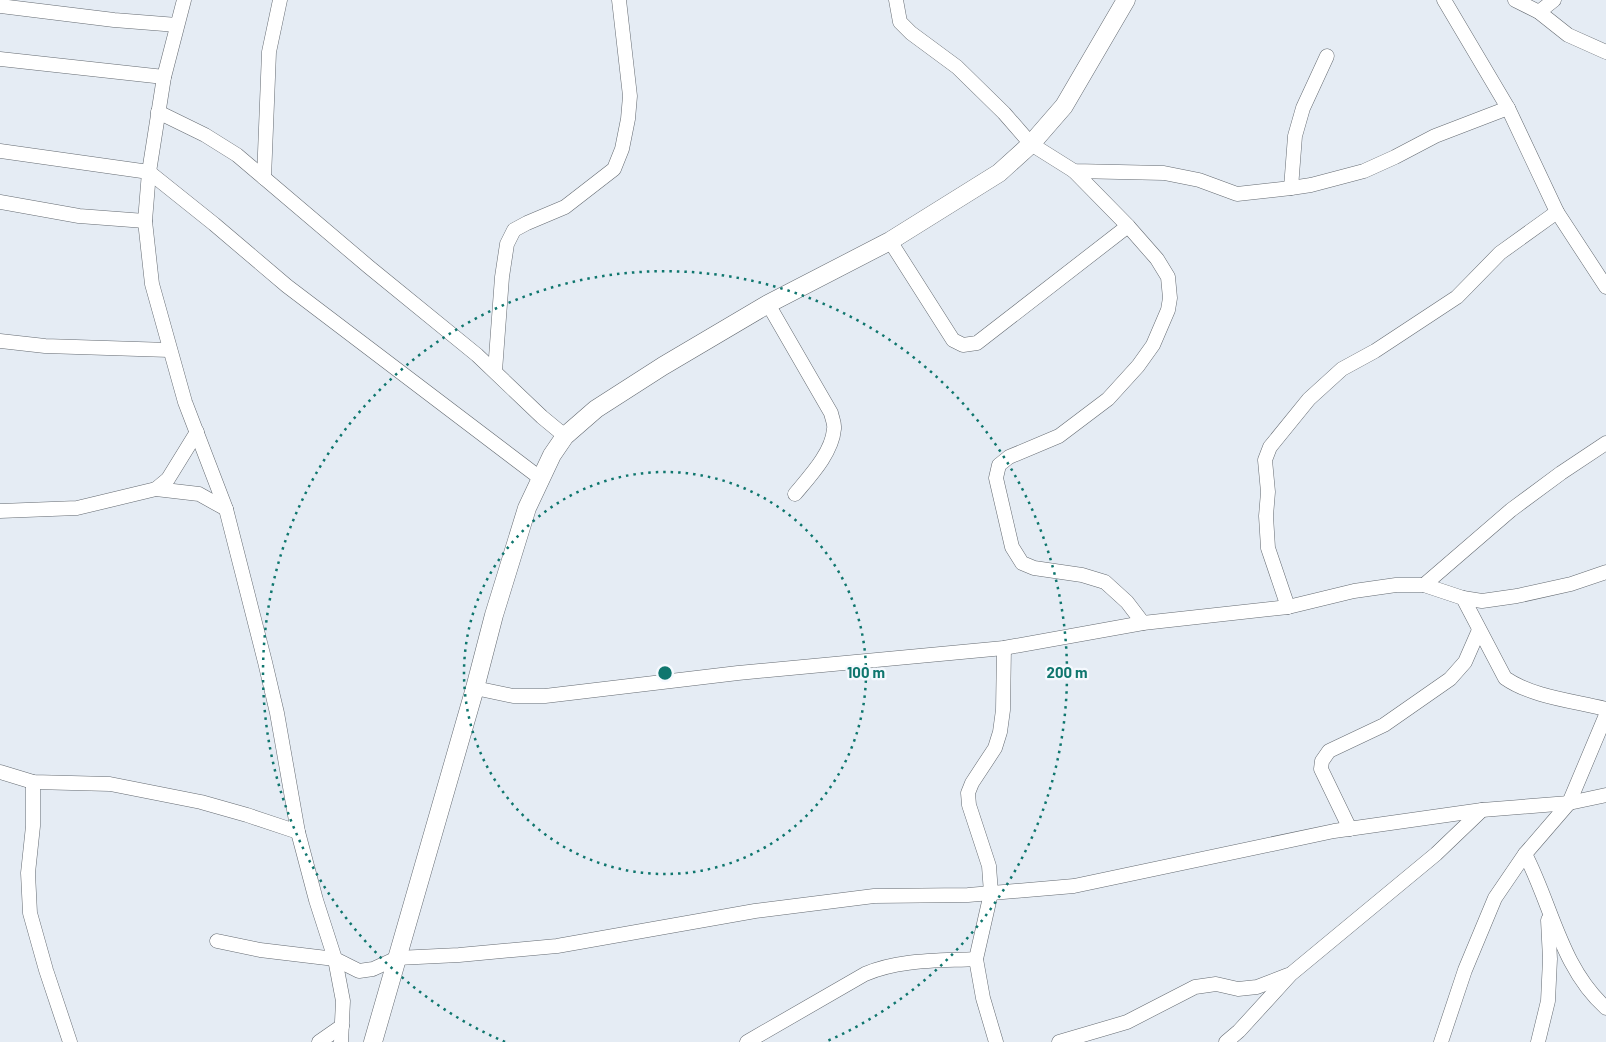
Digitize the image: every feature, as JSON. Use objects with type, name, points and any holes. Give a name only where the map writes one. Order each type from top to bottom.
[{"type":"street","points":[[184,0],[164,76],[149,172],[145,221],[152,284],[185,402],[226,509],[277,712],[298,832],[316,900],[336,959],[343,1001],[340,1042]]},
{"type":"street","points":[[264,178],[269,52],[280,0]]},
{"type":"street","points":[[495,371],[502,277],[507,244],[514,230],[572,202],[614,169],[622,149],[630,96],[627,55],[619,0]]},
{"type":"street","points":[[896,0],[900,22],[910,32],[957,67],[1004,113],[1031,144],[1074,171],[1128,226],[1157,259],[1168,277],[1170,298],[1168,310],[1153,345],[1138,366],[1108,399],[1059,436],[1009,457],[999,465],[996,478],[1012,547],[1022,563],[1034,568],[1082,575],[1105,582],[1127,602],[1143,623]]},
{"type":"street","points":[[372,1042],[527,508],[552,455],[565,436],[596,408],[663,366],[768,304],[890,241],[999,173],[1031,144],[1064,106],[1126,0]]},
{"type":"street","points":[[1444,0],[1508,108],[1557,212],[1606,287]]},
{"type":"street","points":[[1516,0],[1539,12],[1568,35],[1606,52]]},
{"type":"street","points":[[1539,12],[1554,0]]},
{"type":"street","points":[[0,6],[114,20],[177,25]]},
{"type":"street","points":[[1291,188],[1294,136],[1326,56]]},
{"type":"street","points":[[0,59],[164,76]]},
{"type":"street","points":[[1074,171],[1164,173],[1199,180],[1237,194],[1257,193],[1311,185],[1364,171],[1435,136],[1508,108]]},
{"type":"street","points":[[158,112],[223,145],[495,371],[565,436]]},
{"type":"street","points":[[0,151],[149,172],[287,286],[540,478]]},
{"type":"street","points":[[0,202],[79,216],[145,221]]},
{"type":"street","points":[[1288,607],[1268,548],[1266,516],[1268,492],[1264,460],[1270,447],[1309,399],[1342,370],[1457,297],[1500,253],[1557,212]]},
{"type":"street","points":[[890,241],[953,340],[963,345],[977,343],[1128,226]]},
{"type":"street","points":[[768,304],[831,413],[834,428],[826,455],[796,494]]},
{"type":"street","points":[[0,341],[54,347],[169,350]]},
{"type":"street","points":[[156,489],[168,479],[197,432]]},
{"type":"street","points":[[1424,585],[1511,510],[1606,443]]},
{"type":"street","points":[[0,511],[78,508],[156,489],[199,494],[226,509]]},
{"type":"street","points":[[474,688],[513,696],[546,696],[738,673],[1004,648],[1143,623],[1288,607],[1354,591],[1396,586],[1424,585],[1463,598],[1482,601],[1517,596],[1571,584],[1606,572]]},
{"type":"street","points":[[1463,598],[1505,678],[1516,686],[1531,692],[1606,709]]},
{"type":"street","points":[[1350,829],[1321,769],[1326,755],[1329,751],[1384,725],[1450,678],[1465,662],[1479,630]]},
{"type":"street","points":[[996,1042],[983,998],[976,959],[991,893],[989,866],[969,806],[968,793],[972,783],[995,748],[1000,732],[1003,710],[1004,648]]},
{"type":"street","points":[[1441,1042],[1465,970],[1495,898],[1525,854],[1569,803],[1606,715]]},
{"type":"street","points":[[0,772],[33,782],[110,784],[201,802],[298,832]]},
{"type":"street","points":[[33,782],[33,826],[28,874],[30,913],[46,970],[70,1042]]},
{"type":"street","points":[[217,941],[274,952],[336,959],[359,971],[373,968],[397,958],[459,955],[557,946],[755,911],[874,896],[968,895],[1074,886],[1350,829],[1482,810],[1569,803],[1606,795]]},
{"type":"street","points":[[1226,1042],[1291,974],[1436,854],[1482,810]]},
{"type":"street","points":[[1525,854],[1537,878],[1560,940],[1574,970],[1595,999],[1606,1008]]},
{"type":"street","points":[[1538,1042],[1548,1000],[1550,959],[1546,904]]},
{"type":"street","points":[[747,1042],[865,974],[882,967],[909,963],[976,959]]},
{"type":"street","points":[[1059,1042],[1127,1022],[1195,987],[1216,984],[1238,989],[1257,988],[1291,974]]},
{"type":"street","points":[[319,1042],[342,1026]]}]
